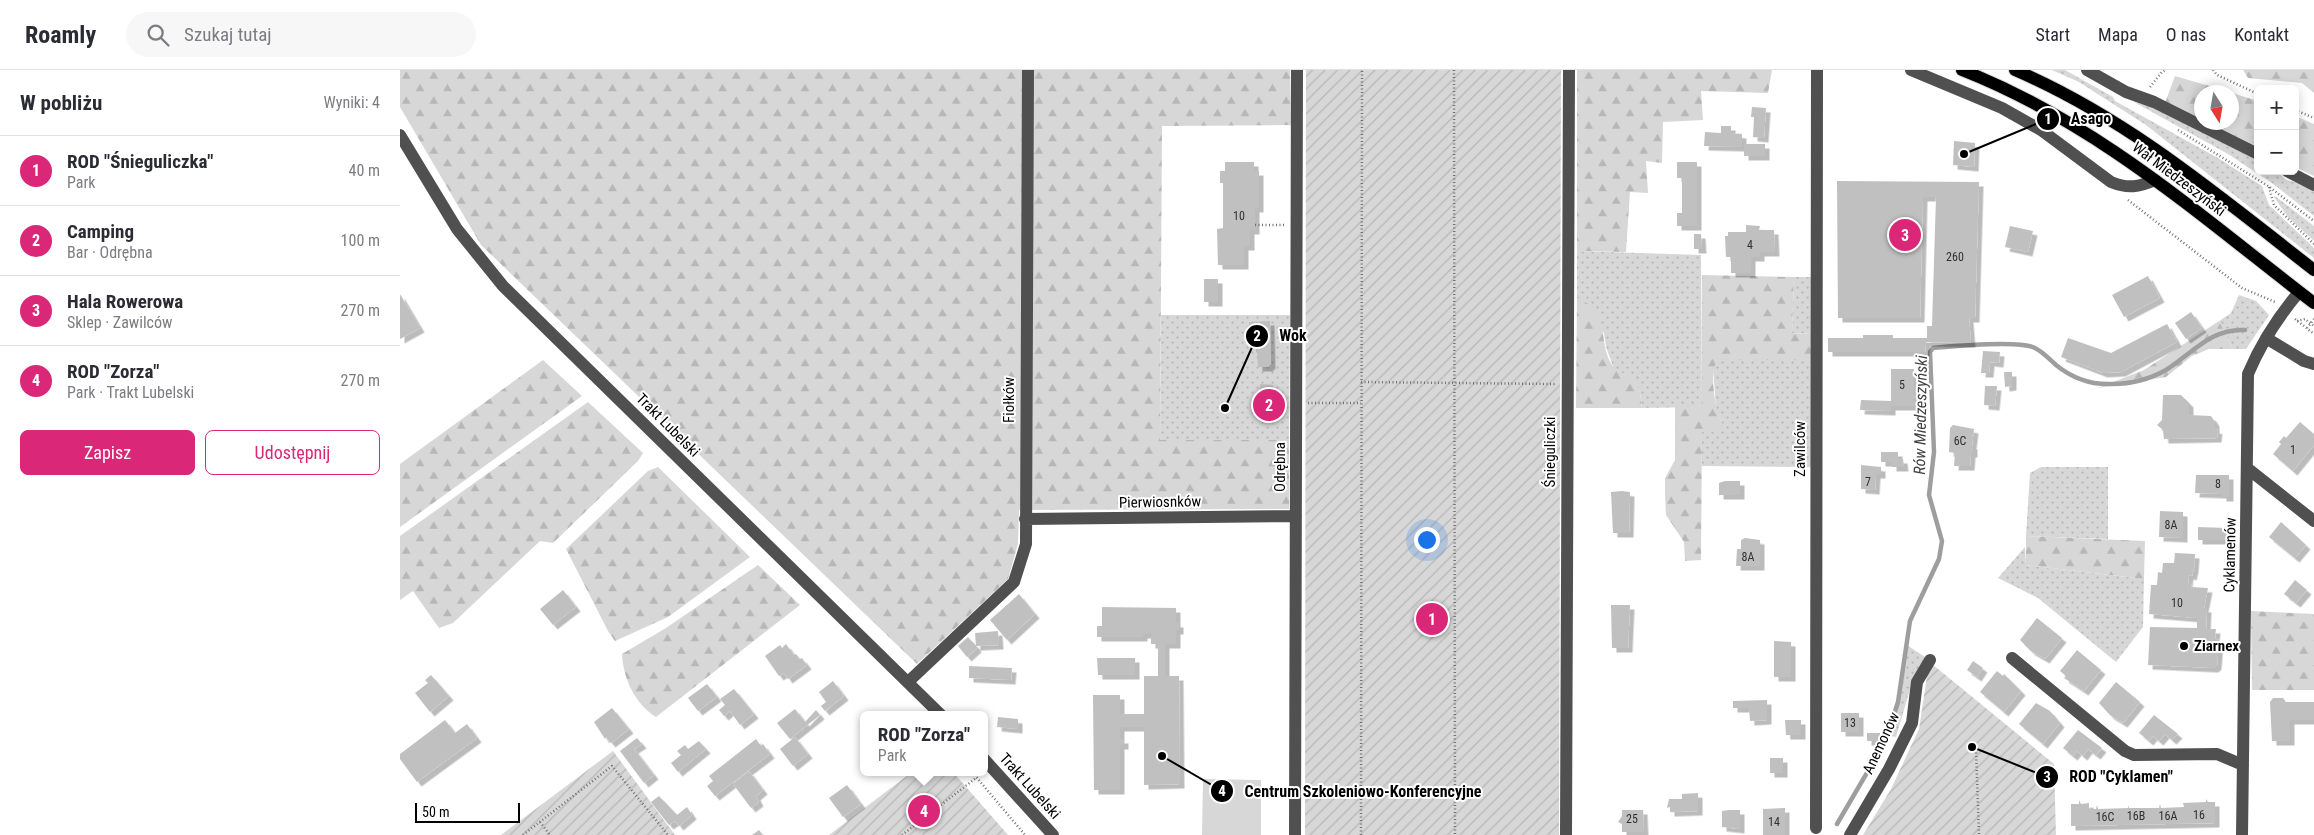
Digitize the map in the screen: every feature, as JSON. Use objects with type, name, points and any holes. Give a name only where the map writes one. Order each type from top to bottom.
[{"type":"main road","name":"Wał Miedzeszyński","points":[[1962,70],[2017,94],[2096,138],[2155,180],[2314,303]]},
{"type":"main road","name":"Wał Miedzeszyński","points":[[2016,70],[2081,101],[2143,140],[2189,173],[2314,270]]},
{"type":"street","name":"Fiołków","points":[[908,682],[1014,582],[1026,544],[1028,70]]},
{"type":"street","name":"Odrębna","points":[[1295,835],[1297,70]]},
{"type":"street","name":"Śnieguliczki","points":[[1566,835],[1568,70]]},
{"type":"street","name":"Zawilców","points":[[1816,828],[1817,70]]},
{"type":"street","points":[[1911,70],[2002,108],[2041,130],[2111,182],[2124,187],[2140,186],[2155,180]]},
{"type":"street","points":[[2087,70],[2126,92],[2254,152]]},
{"type":"street","name":"Trakt Lubelski","points":[[400,136],[457,229],[503,286],[937,711]]},
{"type":"street","points":[[2295,175],[2314,185]]},
{"type":"street","name":"Cyklamenów","points":[[2242,835],[2248,374],[2258,349],[2299,292]]},
{"type":"street","points":[[2266,338],[2304,362],[2314,364]]},
{"type":"street","points":[[2248,468],[2314,521]]},
{"type":"street","name":"Pierwiosnków","points":[[1025,519],[1296,516]]},
{"type":"street","points":[[2012,658],[2125,751],[2134,755],[2216,754],[2243,765]]},
{"type":"street","name":"Anemonów","points":[[1850,835],[1889,769],[1912,723],[1917,682],[1930,660]]},
{"type":"street","name":"Trakt Lubelski","points":[[988,763],[1053,835]]},
{"type":"path","points":[[1361,835],[1362,70]]},
{"type":"path","points":[[1454,70],[1455,835]]},
{"type":"path","points":[[2141,98],[2165,70]]},
{"type":"path","points":[[2213,70],[2217,75],[2254,92]]},
{"type":"path","points":[[2299,112],[2314,118]]},
{"type":"path","points":[[2175,128],[2268,186],[2314,220]]},
{"type":"path","points":[[2268,186],[2274,205],[2314,244]]},
{"type":"path","points":[[1255,225],[1291,224]]},
{"type":"path","points":[[2289,323],[2305,319],[2312,324]]},
{"type":"path","points":[[2307,328],[2314,319]]},
{"type":"path","points":[[1361,382],[1560,384]]},
{"type":"path","points":[[1306,402],[1361,403]]},
{"type":"path","points":[[1976,749],[1979,835]]},
{"type":"path","points":[[523,835],[612,766],[668,835]]},
{"type":"path","points":[[903,835],[976,778],[1025,835]]},
{"type":"path","points":[[540,822],[550,835]]},
{"type":"green space","points":[[400,70],[1290,70],[1291,125],[1162,126],[1160,440],[1289,440],[1289,509],[1019,510],[1018,544],[1008,579],[917,664],[481,245],[400,107]]},
{"type":"green space","points":[[1306,70],[1561,70],[1559,835],[1305,835]]},
{"type":"green space","points":[[1577,70],[1772,70],[1768,93],[1701,91],[1703,120],[1663,122],[1662,163],[1646,161],[1648,193],[1630,192],[1626,252],[1577,251]]},
{"type":"green space","points":[[2052,70],[2065,70],[2113,97],[2115,101],[2218,158],[2262,186],[2269,205],[2314,248],[2314,258],[2146,125],[2079,82]]},
{"type":"green space","points":[[2243,70],[2314,70],[2314,93],[2302,83],[2248,78]]},
{"type":"green space","points":[[2175,76],[2206,85],[2194,85],[2194,116],[2165,103]]},
{"type":"green space","points":[[2239,95],[2254,100],[2254,145],[2223,130],[2239,130]]},
{"type":"green space","points":[[2134,102],[2150,106],[2194,128],[2194,130],[2198,130],[2254,158],[2254,171],[2228,154]]},
{"type":"green space","points":[[2299,118],[2314,124],[2314,176],[2299,169]]},
{"type":"green space","points":[[2260,175],[2281,175],[2286,180],[2299,183],[2314,191],[2314,216]]},
{"type":"green space","points":[[2275,196],[2314,226],[2314,241],[2288,217]]},
{"type":"green space","points":[[1577,251],[1701,255],[1702,407],[1642,408],[1638,388],[1631,379],[1614,369],[1606,347],[1604,333],[1577,298]]},
{"type":"green space","points":[[1702,275],[1794,277],[1792,333],[1812,334],[1812,360],[1717,360],[1713,374],[1713,383],[1717,410],[1722,424],[1719,432],[1702,432],[1701,560],[1685,561],[1684,542],[1666,515],[1665,478],[1675,460],[1675,407],[1702,406]]},
{"type":"green space","points":[[1794,277],[1812,277],[1812,334],[1792,333]]},
{"type":"green space","points":[[2239,295],[2256,301],[2269,315],[2246,349],[2233,349],[2219,321],[2231,313]]},
{"type":"green space","points":[[1577,298],[1588,304],[1600,319],[1608,356],[1614,367],[1637,384],[1642,408],[1576,408]]},
{"type":"green space","points":[[1161,315],[1290,315],[1289,440],[1160,440]]},
{"type":"green space","points":[[2219,321],[2233,349],[2209,349],[2192,356],[2166,377],[2098,388],[2144,370]]},
{"type":"green space","points":[[543,360],[582,396],[400,527],[400,464]]},
{"type":"green space","points":[[1717,360],[1812,360],[1812,467],[1702,466],[1702,432],[1712,432],[1722,424],[1716,410],[1713,366]]},
{"type":"green space","points":[[588,402],[643,453],[638,461],[553,543],[540,541],[453,623],[439,628],[413,591],[400,600],[400,536]]},
{"type":"green space","points":[[658,467],[750,557],[668,617],[615,641],[566,549],[648,471]]},
{"type":"green space","points":[[2041,467],[2108,467],[2108,539],[2026,536],[2030,473]]},
{"type":"green space","points":[[2026,536],[2145,541],[2144,579],[2026,565]]},
{"type":"green space","points":[[2025,547],[2026,565],[2144,579],[2143,627],[2116,662],[2038,598],[1998,578]]},
{"type":"green space","points":[[758,565],[800,605],[656,717],[636,698],[625,672],[622,654],[666,628]]},
{"type":"green space","points":[[2251,611],[2314,614],[2314,690],[2252,690]]},
{"type":"green space","points":[[1907,645],[1925,657],[1913,679],[1896,737],[1889,736],[1900,692]]},
{"type":"green space","points":[[1932,664],[2054,764],[2056,835],[1863,835],[1891,789],[1919,729],[1927,676]]},
{"type":"green space","points":[[613,751],[675,835],[501,835]]},
{"type":"green space","points":[[907,776],[956,776],[1008,835],[829,835]]},
{"type":"green space","points":[[1203,779],[1261,780],[1261,835],[1202,835]]},
{"type":"building","points":[[1752,107],[1766,108],[1764,138],[1753,137],[1754,117],[1751,117]]},
{"type":"building","points":[[1721,126],[1731,126],[1731,133],[1742,134],[1742,147],[1704,146],[1705,132],[1721,133]]},
{"type":"building","points":[[1954,141],[1975,143],[1974,167],[1953,165]]},
{"type":"building","points":[[1744,144],[1765,144],[1765,156],[1744,156]]},
{"type":"building","points":[[1225,162],[1254,162],[1254,171],[1259,171],[1259,208],[1255,208],[1255,230],[1250,230],[1250,246],[1244,246],[1244,265],[1218,265],[1217,229],[1223,228],[1223,183],[1220,183],[1220,171],[1225,171]]},
{"type":"building","points":[[1677,162],[1697,162],[1697,226],[1677,226],[1677,213],[1682,213],[1682,178],[1677,178]]},
{"type":"building","points":[[1837,181],[1979,182],[1975,318],[1969,318],[1971,343],[1926,342],[1925,352],[1828,352],[1828,338],[1863,338],[1863,335],[1893,335],[1893,338],[1927,338],[1927,326],[1932,326],[1936,197],[1923,197],[1920,318],[1838,318]]},
{"type":"building","points":[[1746,225],[1760,226],[1759,230],[1774,230],[1775,252],[1760,252],[1760,257],[1751,257],[1751,273],[1731,273],[1731,257],[1726,257],[1725,236],[1728,236],[1728,232],[1746,232]]},
{"type":"building","points":[[2010,226],[2033,231],[2028,252],[2005,247]]},
{"type":"building","points":[[1694,234],[1701,234],[1702,249],[1694,249]]},
{"type":"building","points":[[2148,276],[2160,298],[2124,317],[2112,295]]},
{"type":"building","points":[[1204,279],[1218,279],[1218,302],[1204,302]]},
{"type":"building","points":[[400,294],[420,328],[400,339]]},
{"type":"building","points":[[2191,312],[2202,328],[2186,339],[2175,323]]},
{"type":"building","points":[[1270,321],[1271,364],[1268,367],[1258,367],[1257,348],[1252,348],[1252,343],[1250,343],[1250,341],[1253,341],[1252,336],[1249,336],[1249,322]]},
{"type":"building","points":[[2167,324],[2177,342],[2121,372],[2103,373],[2061,357],[2068,338],[2111,353]]},
{"type":"building","points":[[1983,351],[2000,352],[1999,363],[1990,362],[1989,373],[1981,373]]},
{"type":"building","points":[[1891,369],[1914,369],[1914,406],[1891,406],[1891,411],[1860,410],[1861,400],[1891,401]]},
{"type":"building","points":[[2004,372],[2012,372],[2012,386],[2005,387]]},
{"type":"building","points":[[1260,384],[1273,385],[1273,416],[1259,417]]},
{"type":"building","points":[[1985,386],[1997,386],[1995,406],[1984,405]]},
{"type":"building","points":[[2163,395],[2181,395],[2189,403],[2189,415],[2211,416],[2215,422],[2215,429],[2218,430],[2217,438],[2164,439],[2163,430],[2157,425],[2162,420]]},
{"type":"building","points":[[2300,422],[2314,434],[2314,445],[2293,471],[2273,454],[2281,444],[2279,442],[2284,436],[2286,438]]},
{"type":"building","points":[[1953,425],[1974,429],[1973,453],[1971,453],[1970,466],[1954,466],[1955,453],[1949,452],[1950,428]]},
{"type":"building","points":[[1881,452],[1898,452],[1898,459],[1903,459],[1904,467],[1892,467],[1892,462],[1881,462]]},
{"type":"building","points":[[1861,465],[1881,467],[1881,474],[1876,474],[1875,490],[1861,489]]},
{"type":"building","points":[[2196,475],[2229,475],[2229,497],[2222,497],[2222,494],[2195,493]]},
{"type":"building","points":[[1740,481],[1740,495],[1719,495],[1719,483]]},
{"type":"building","points":[[1611,492],[1630,492],[1629,533],[1613,533]]},
{"type":"building","points":[[2160,511],[2183,512],[2183,538],[2159,537]]},
{"type":"building","points":[[2281,522],[2306,545],[2295,558],[2269,537]]},
{"type":"building","points":[[2198,527],[2228,528],[2228,540],[2198,540]]},
{"type":"building","points":[[1745,538],[1760,540],[1760,566],[1736,566],[1737,549],[1741,549],[1741,540]]},
{"type":"building","points":[[2175,553],[2195,554],[2194,568],[2192,576],[2189,575],[2188,583],[2192,583],[2191,587],[2208,588],[2204,608],[2207,608],[2206,629],[2216,629],[2215,638],[2219,640],[2217,665],[2214,668],[2148,665],[2150,627],[2197,628],[2197,618],[2149,614],[2151,585],[2157,585],[2158,572],[2162,573],[2163,563],[2174,563]]},
{"type":"building","points":[[2295,580],[2307,590],[2296,603],[2284,594]]},
{"type":"building","points":[[563,590],[576,607],[553,625],[540,609]]},
{"type":"building","points":[[1019,594],[1035,614],[1007,640],[990,620]]},
{"type":"building","points":[[1611,605],[1630,605],[1628,648],[1612,648]]},
{"type":"building","points":[[1102,607],[1176,608],[1176,623],[1179,623],[1179,630],[1176,630],[1176,644],[1165,644],[1165,676],[1179,676],[1180,784],[1144,785],[1144,727],[1120,727],[1120,739],[1124,739],[1124,745],[1120,745],[1120,790],[1094,790],[1093,695],[1120,695],[1120,714],[1144,714],[1144,676],[1158,676],[1158,644],[1151,644],[1151,634],[1143,634],[1143,637],[1097,637],[1097,626],[1102,626]]},
{"type":"building","points":[[2037,618],[2062,638],[2045,659],[2031,651],[2020,640]]},
{"type":"building","points":[[998,631],[999,645],[976,646],[975,633]]},
{"type":"building","points":[[968,637],[977,648],[967,657],[958,646]]},
{"type":"building","points":[[1774,641],[1791,642],[1791,677],[1774,677]]},
{"type":"building","points":[[786,644],[794,655],[796,654],[800,659],[802,658],[807,665],[788,679],[784,673],[779,676],[765,656],[780,645],[782,648]]},
{"type":"building","points":[[2077,650],[2101,670],[2084,691],[2064,678],[2066,676],[2060,671]]},
{"type":"building","points":[[1097,658],[1135,658],[1135,675],[1098,675]]},
{"type":"building","points":[[1973,661],[1983,668],[1977,677],[1967,670]]},
{"type":"building","points":[[969,666],[1012,668],[1011,680],[969,678]]},
{"type":"building","points":[[1997,671],[2003,676],[2004,674],[2021,691],[2004,712],[1980,692]]},
{"type":"building","points":[[431,675],[449,696],[430,712],[415,693],[428,683],[425,680]]},
{"type":"building","points":[[833,681],[844,696],[825,711],[821,706],[826,702],[819,692]]},
{"type":"building","points":[[2116,682],[2140,702],[2123,723],[2110,715],[2099,703]]},
{"type":"building","points":[[707,684],[717,697],[698,711],[688,698]]},
{"type":"building","points":[[734,689],[754,714],[740,725],[730,711],[724,716],[719,710],[725,705],[720,699]]},
{"type":"building","points":[[2273,698],[2283,698],[2286,702],[2314,702],[2314,720],[2290,720],[2290,741],[2272,741],[2270,702]]},
{"type":"building","points":[[1767,700],[1767,720],[1750,721],[1749,708],[1733,708],[1733,701]]},
{"type":"building","points":[[2036,703],[2050,711],[2060,723],[2043,744],[2019,724]]},
{"type":"building","points":[[612,708],[629,729],[611,743],[606,737],[605,739],[594,722]]},
{"type":"building","points":[[795,709],[805,722],[816,710],[820,715],[790,739],[777,723]]},
{"type":"building","points":[[1841,713],[1859,713],[1859,732],[1841,732]]},
{"type":"building","points":[[2154,715],[2178,734],[2172,740],[2165,734],[2159,741],[2153,736],[2149,741],[2139,733]]},
{"type":"building","points":[[998,717],[1018,719],[1018,729],[997,727]]},
{"type":"building","points":[[445,720],[455,733],[467,724],[477,738],[417,782],[400,759],[400,754]]},
{"type":"building","points":[[1785,720],[1801,720],[1801,735],[1786,735]]},
{"type":"building","points":[[2078,730],[2102,748],[2096,755],[2088,749],[2083,756],[2077,751],[2073,756],[2063,748]]},
{"type":"building","points":[[1867,733],[1880,733],[1880,741],[1867,741]]},
{"type":"building","points":[[795,737],[808,754],[793,766],[780,749]]},
{"type":"building","points":[[637,738],[642,744],[634,749],[654,775],[644,783],[620,751]]},
{"type":"building","points":[[756,739],[761,746],[763,744],[770,754],[715,796],[707,786],[713,781],[709,776]]},
{"type":"building","points":[[699,741],[706,749],[678,772],[671,763],[681,755],[677,751],[685,745],[688,749]]},
{"type":"building","points":[[1770,758],[1783,758],[1783,773],[1770,773]]},
{"type":"building","points":[[749,771],[763,790],[756,796],[759,802],[751,808],[733,784]]},
{"type":"building","points":[[847,785],[861,804],[843,817],[829,798]]},
{"type":"building","points":[[1698,793],[1698,811],[1670,812],[1670,807],[1667,808],[1669,799],[1682,799],[1682,794]]},
{"type":"building","points":[[659,796],[677,815],[687,807],[692,815],[679,826],[675,821],[669,825],[651,802]]},
{"type":"building","points":[[2206,799],[2208,802],[2215,802],[2215,823],[2071,826],[2071,804],[2079,804],[2079,800],[2081,804],[2089,803],[2089,809],[2096,809],[2097,805],[2098,809],[2128,808],[2129,805],[2129,808],[2159,808],[2160,804],[2161,808],[2184,807],[2183,803],[2206,802]]},
{"type":"building","points":[[1785,808],[1785,835],[1763,835],[1763,809]]},
{"type":"building","points":[[1622,810],[1643,810],[1644,832],[1622,832],[1622,824],[1618,822],[1622,816]]},
{"type":"building","points":[[1740,810],[1740,829],[1722,827],[1722,811]]},
{"type":"building","points":[[759,830],[763,835],[752,835]]},
{"type":"waterway","name":"Rów Miedzeszyński","points":[[1837,824],[1885,742],[1898,702],[1910,621],[1939,559],[1942,541],[1929,495],[1934,452],[1930,352],[1933,348],[1986,344],[2027,346],[2035,348],[2062,370],[2075,377],[2089,382],[2119,384],[2140,380],[2166,370],[2212,337],[2233,330],[2245,330]]},
{"type":"place","name":"Asago","points":[[1964,154]]},
{"type":"place","name":"Hala Rowerowa","points":[[1905,235]]},
{"type":"place","name":"Camping","points":[[1269,405]]},
{"type":"place","name":"Wok","points":[[1225,408]]},
{"type":"place","name":"ROD \"Śnieguliczka\"","points":[[1432,619]]},
{"type":"place","name":"Ziarnex","points":[[2184,646]]},
{"type":"place","name":"ROD \"Cyklamen\"","points":[[1972,747]]},
{"type":"place","name":"Centrum Szkoleniowo-Konferencyjne","points":[[1162,756]]},
{"type":"place","name":"ROD \"Zorza\"","points":[[924,811]]}]
